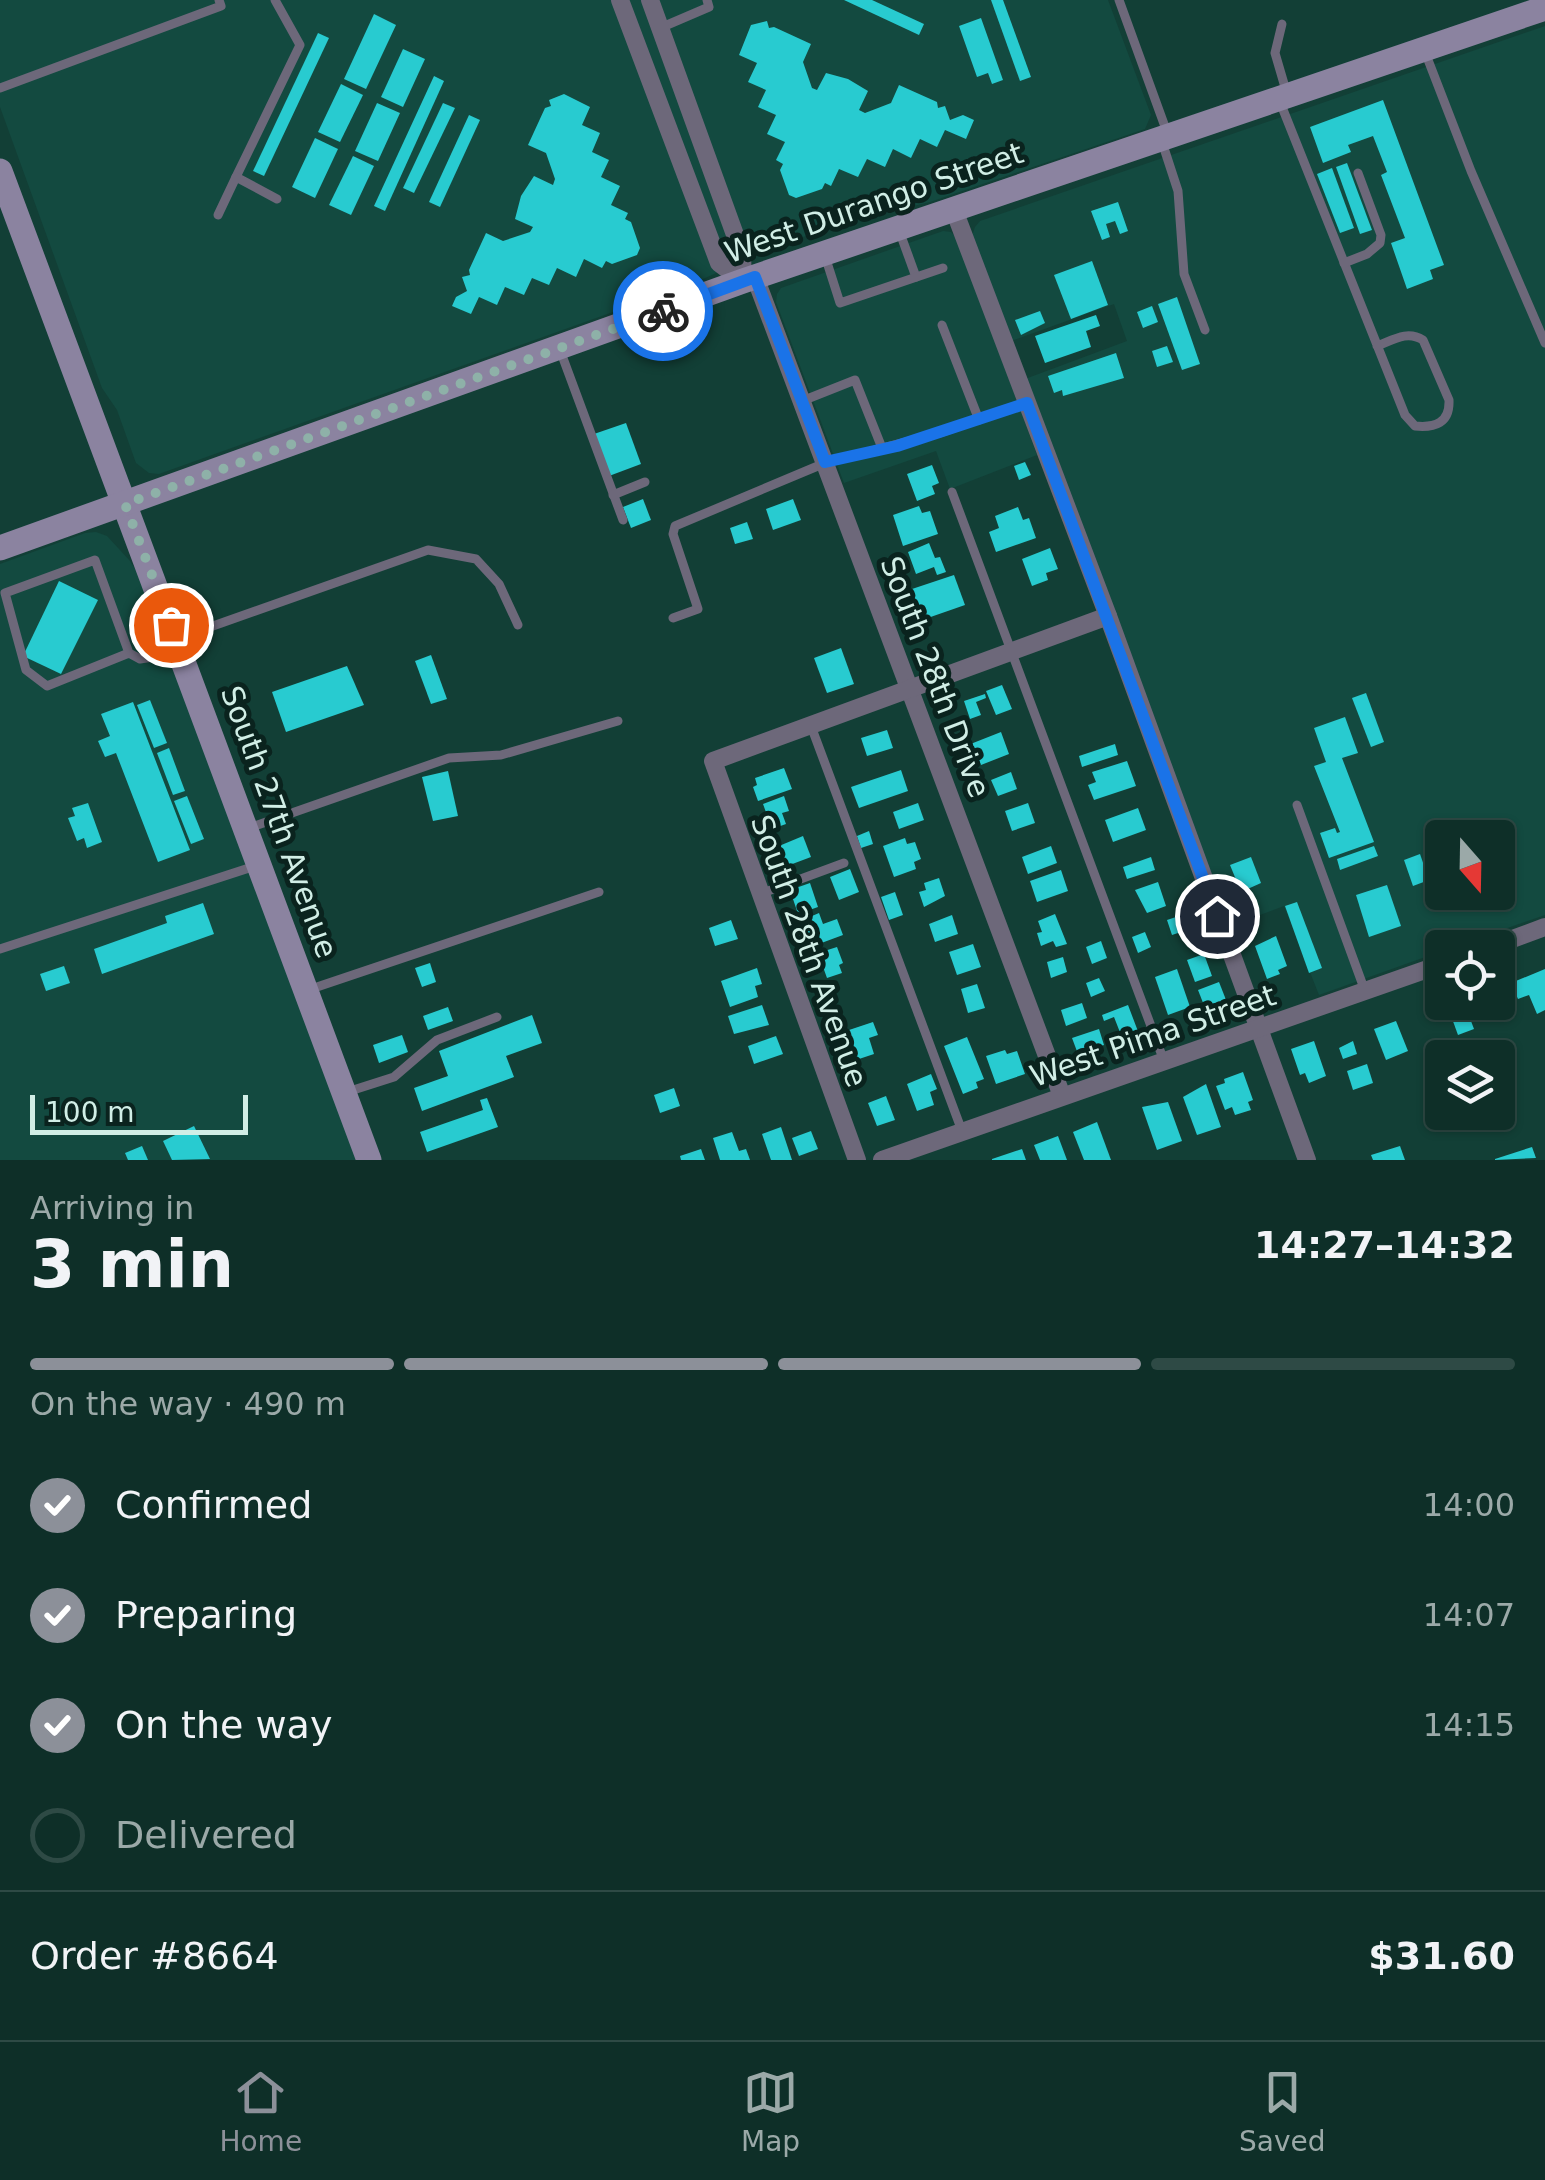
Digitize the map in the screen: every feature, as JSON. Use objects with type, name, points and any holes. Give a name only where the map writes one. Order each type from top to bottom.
[{"type":"street","points":[[620,0],[719,263],[749,279]]},
{"type":"street","points":[[650,0],[749,279]]},
{"type":"street","name":"West Durango Street","points":[[0,548],[749,279],[1545,8]]},
{"type":"street","name":"South 27th Avenue","points":[[0,171],[369,1160]]},
{"type":"street","points":[[954,210],[1307,1160]]},
{"type":"street","name":"South 28th Drive","points":[[749,279],[802,401],[1062,1096]]},
{"type":"street","points":[[810,724],[1108,616]]},
{"type":"street","name":"South 28th Avenue","points":[[810,724],[713,761],[856,1160]]},
{"type":"street","points":[[1515,938],[1545,927]]},
{"type":"street","name":"West Pima Street","points":[[882,1160],[1425,970]]},
{"type":"lane","points":[[0,88],[221,6],[219,0]]},
{"type":"lane","points":[[218,215],[300,45],[275,0]]},
{"type":"lane","points":[[660,28],[709,7],[706,0]]},
{"type":"lane","points":[[1118,0],[1165,139],[1178,191],[1184,274],[1205,330]]},
{"type":"lane","points":[[1282,24],[1272,33],[1284,98],[1344,263],[1377,346],[1405,415],[1415,426],[1430,427],[1444,421],[1450,410],[1449,400],[1423,340],[1414,334],[1405,335],[1377,346]]},
{"type":"lane","points":[[1424,50],[1545,342]]},
{"type":"lane","points":[[1344,263],[1367,254],[1380,243],[1381,236],[1358,173]]},
{"type":"lane","points":[[236,177],[277,199]]},
{"type":"lane","points":[[898,228],[916,277]]},
{"type":"lane","points":[[824,254],[840,302],[944,268]]},
{"type":"lane","points":[[942,325],[979,420]]},
{"type":"lane","points":[[560,348],[623,520]]},
{"type":"lane","points":[[802,401],[856,380],[882,448]]},
{"type":"lane","points":[[673,618],[698,609],[673,534],[675,526],[825,462],[897,446],[1027,403]]},
{"type":"lane","points":[[613,495],[645,482]]},
{"type":"lane","points":[[952,492],[1164,1060]]},
{"type":"lane","points":[[129,653],[47,686],[26,670],[6,593],[95,560],[129,653],[140,659],[428,550],[476,559],[498,584],[518,625]]},
{"type":"lane","points":[[246,829],[448,758],[500,755],[618,721]]},
{"type":"lane","points":[[810,724],[962,1131]]},
{"type":"lane","points":[[1297,805],[1366,991]]},
{"type":"lane","points":[[760,894],[844,863]]},
{"type":"lane","points":[[0,949],[260,864]]},
{"type":"lane","points":[[306,990],[599,892]]},
{"type":"lane","points":[[344,1093],[394,1078],[437,1040],[496,1017]]},
{"type":"shaded area","points":[[0,0],[1108,0],[1151,115],[1145,129],[930,202],[845,222],[772,248],[694,283],[159,474],[149,473],[136,463],[117,410],[102,388],[0,107]]},
{"type":"shaded area","points":[[1545,26],[1545,915],[1502,930],[1425,930],[1425,957],[1319,995],[1284,906],[1226,928],[1025,379],[1127,341],[1114,304],[1011,341],[972,236],[980,221]]},
{"type":"shaded area","points":[[943,231],[957,238],[1037,455],[950,489],[936,451],[844,483],[776,302],[777,294],[781,288]]},
{"type":"shaded area","points":[[96,532],[107,536],[142,580],[359,1160],[0,1160],[0,564]]},
{"type":"building","points":[[844,0],[872,0],[924,24],[919,35]]},
{"type":"building","points":[[991,0],[1003,0],[1031,77],[1020,81]]},
{"type":"building","points":[[374,14],[396,25],[366,89],[344,79]]},
{"type":"building","points":[[981,18],[1003,80],[992,84],[988,73],[977,77],[959,26]]},
{"type":"building","points":[[767,21],[769,28],[811,44],[803,62],[812,88],[817,90],[826,73],[848,79],[868,91],[859,110],[865,113],[891,103],[899,85],[937,102],[938,108],[945,106],[950,120],[963,115],[974,120],[966,139],[945,130],[937,147],[920,139],[911,158],[893,149],[885,167],[867,159],[858,177],[839,169],[831,186],[825,183],[822,189],[796,198],[789,195],[780,170],[783,164],[776,160],[785,142],[767,134],[776,115],[758,107],[766,90],[748,82],[757,63],[739,55],[751,25]]},
{"type":"building","points":[[318,33],[329,38],[264,176],[253,171]]},
{"type":"building","points":[[403,49],[425,59],[403,107],[381,97]]},
{"type":"building","points":[[434,76],[444,81],[385,211],[374,206]]},
{"type":"building","points":[[341,84],[363,95],[340,142],[318,132]]},
{"type":"building","points":[[564,94],[590,107],[582,125],[600,133],[592,152],[609,160],[601,177],[620,186],[611,205],[628,213],[625,219],[631,222],[640,248],[637,255],[612,264],[606,261],[602,268],[584,259],[576,277],[557,268],[549,285],[532,278],[524,295],[505,287],[497,305],[479,297],[471,314],[452,306],[456,297],[467,291],[462,277],[470,275],[486,233],[503,241],[530,232],[533,227],[515,219],[521,196],[534,176],[553,185],[555,179],[546,153],[528,145],[545,108],[551,106],[549,100]]},
{"type":"building","points":[[1383,100],[1444,265],[1430,270],[1433,279],[1407,289],[1391,243],[1405,238],[1381,175],[1387,172],[1373,136],[1348,145],[1351,152],[1323,163],[1310,127]]},
{"type":"building","points":[[377,103],[400,113],[378,161],[355,151]]},
{"type":"building","points":[[443,103],[455,108],[414,193],[403,188]]},
{"type":"building","points":[[469,115],[480,120],[440,207],[429,202]]},
{"type":"building","points":[[315,138],[338,149],[315,198],[292,187]]},
{"type":"building","points":[[353,156],[374,166],[351,215],[329,205]]},
{"type":"building","points":[[1347,163],[1372,230],[1360,234],[1336,167]]},
{"type":"building","points":[[1332,168],[1354,228],[1340,233],[1317,174]]},
{"type":"building","points":[[1118,202],[1128,231],[1120,234],[1115,221],[1106,224],[1110,237],[1102,240],[1091,211]]},
{"type":"building","points":[[1092,261],[1108,305],[1071,319],[1054,275]]},
{"type":"building","points":[[1177,297],[1200,364],[1182,370],[1158,304]]},
{"type":"building","points":[[1152,306],[1158,322],[1143,328],[1137,312]]},
{"type":"building","points":[[1040,311],[1045,323],[1021,335],[1015,320]]},
{"type":"building","points":[[1096,315],[1100,326],[1086,331],[1091,347],[1045,363],[1035,336]]},
{"type":"building","points":[[1167,346],[1173,362],[1157,367],[1152,351]]},
{"type":"building","points":[[1116,353],[1124,378],[1063,396],[1062,390],[1054,393],[1048,376]]},
{"type":"building","points":[[626,423],[641,464],[609,476],[594,434]]},
{"type":"building","points":[[1025,462],[1031,475],[1019,480],[1014,466]]},
{"type":"building","points":[[932,465],[939,483],[932,486],[935,494],[917,501],[907,474]]},
{"type":"building","points":[[643,499],[651,520],[631,528],[623,507]]},
{"type":"building","points":[[793,499],[801,520],[773,530],[766,509]]},
{"type":"building","points":[[919,506],[922,513],[930,511],[938,534],[903,546],[893,515]]},
{"type":"building","points":[[1018,507],[1023,520],[1029,518],[1036,538],[996,552],[989,532],[999,528],[995,516]]},
{"type":"building","points":[[747,522],[753,539],[735,544],[730,528]]},
{"type":"building","points":[[929,543],[946,572],[937,575],[934,567],[916,574],[908,552]]},
{"type":"building","points":[[1050,548],[1058,569],[1046,573],[1048,580],[1032,586],[1022,559]]},
{"type":"building","points":[[954,575],[965,605],[922,620],[912,589]]},
{"type":"building","points":[[59,581],[98,600],[61,674],[23,656]]},
{"type":"building","points":[[841,648],[854,684],[827,693],[814,658]]},
{"type":"building","points":[[431,655],[447,699],[431,704],[415,661]]},
{"type":"building","points":[[347,666],[364,705],[286,732],[272,692]]},
{"type":"building","points":[[1002,685],[1012,709],[996,715],[986,691]]},
{"type":"building","points":[[1366,693],[1384,742],[1371,747],[1352,698]]},
{"type":"building","points":[[985,694],[986,698],[976,702],[981,715],[970,719],[964,701]]},
{"type":"building","points":[[150,700],[167,743],[154,748],[137,705]]},
{"type":"building","points":[[133,702],[190,850],[158,862],[116,753],[105,757],[98,741],[110,736],[101,714]]},
{"type":"building","points":[[1345,717],[1358,753],[1342,758],[1374,842],[1329,858],[1320,833],[1335,828],[1340,832],[1314,766],[1326,762],[1314,728]]},
{"type":"building","points":[[887,730],[893,748],[867,756],[861,738]]},
{"type":"building","points":[[1001,732],[1009,754],[981,765],[978,757],[973,759],[968,745]]},
{"type":"building","points":[[1115,744],[1118,755],[1082,767],[1079,756]]},
{"type":"building","points":[[169,748],[185,791],[173,795],[157,753]]},
{"type":"building","points":[[1127,761],[1136,786],[1094,800],[1088,785],[1096,782],[1092,772]]},
{"type":"building","points":[[784,768],[792,789],[758,801],[753,787],[757,785],[755,778]]},
{"type":"building","points":[[901,770],[908,791],[859,808],[851,787]]},
{"type":"building","points":[[448,771],[458,816],[433,821],[422,777]]},
{"type":"building","points":[[1011,772],[1017,789],[998,796],[991,780]]},
{"type":"building","points":[[187,796],[204,839],[191,844],[174,801]]},
{"type":"building","points":[[784,796],[789,811],[782,813],[786,824],[772,829],[763,804]]},
{"type":"building","points":[[88,803],[102,842],[87,848],[84,838],[77,841],[68,818],[75,816],[72,808]]},
{"type":"building","points":[[918,803],[924,820],[899,829],[893,812]]},
{"type":"building","points":[[1028,803],[1035,823],[1012,831],[1005,811]]},
{"type":"building","points":[[1138,808],[1146,830],[1113,842],[1105,820]]},
{"type":"building","points":[[869,831],[873,844],[861,848],[857,836]]},
{"type":"building","points":[[803,836],[811,857],[787,866],[779,846]]},
{"type":"building","points":[[905,838],[907,844],[915,842],[921,859],[914,862],[916,869],[894,877],[883,846]]},
{"type":"building","points":[[1051,846],[1057,863],[1028,874],[1022,857]]},
{"type":"building","points":[[1374,846],[1378,856],[1340,870],[1337,859]]},
{"type":"building","points":[[1420,854],[1425,882],[1413,886],[1404,860]]},
{"type":"building","points":[[1151,857],[1155,870],[1127,879],[1123,867]]},
{"type":"building","points":[[1251,857],[1261,883],[1241,892],[1230,865]]},
{"type":"building","points":[[850,869],[859,892],[839,900],[830,877]]},
{"type":"building","points":[[1061,870],[1068,891],[1037,902],[1030,881]]},
{"type":"building","points":[[939,878],[945,896],[924,907],[919,892],[926,890],[924,883]]},
{"type":"building","points":[[1158,882],[1166,906],[1147,913],[1135,890]]},
{"type":"building","points":[[810,883],[818,907],[798,914],[790,890]]},
{"type":"building","points":[[1387,885],[1401,926],[1369,937],[1356,895]]},
{"type":"building","points":[[895,892],[903,915],[889,920],[881,897]]},
{"type":"building","points":[[1297,902],[1322,968],[1309,973],[1285,906]]},
{"type":"building","points":[[203,903],[214,934],[102,974],[94,949],[167,923],[165,916]]},
{"type":"building","points":[[819,913],[823,924],[837,919],[843,935],[816,945],[812,936],[806,938],[805,919]]},
{"type":"building","points":[[1188,913],[1193,928],[1172,935],[1167,920]]},
{"type":"building","points":[[1055,914],[1067,944],[1056,947],[1053,941],[1041,946],[1038,921]]},
{"type":"building","points":[[952,915],[958,934],[935,942],[929,924]]},
{"type":"building","points":[[731,920],[738,939],[715,946],[709,928]]},
{"type":"building","points":[[1145,932],[1151,947],[1138,953],[1132,937]]},
{"type":"building","points":[[1276,936],[1287,966],[1267,979],[1255,946]]},
{"type":"building","points":[[1101,941],[1107,958],[1092,964],[1086,947]]},
{"type":"building","points":[[973,944],[981,967],[957,975],[949,952]]},
{"type":"building","points":[[837,947],[842,973],[827,978],[818,953]]},
{"type":"building","points":[[1204,954],[1212,976],[1195,982],[1187,960]]},
{"type":"building","points":[[1063,957],[1067,972],[1051,978],[1047,962]]},
{"type":"building","points":[[430,963],[436,982],[422,987],[415,968]]},
{"type":"building","points":[[64,966],[70,983],[46,991],[40,974]]},
{"type":"building","points":[[757,968],[762,984],[755,986],[758,997],[730,1007],[721,981]]},
{"type":"building","points":[[1177,969],[1190,1007],[1168,1015],[1155,977]]},
{"type":"building","points":[[1545,969],[1545,1010],[1537,1014],[1529,995],[1518,999],[1515,981]]},
{"type":"building","points":[[1099,978],[1105,991],[1091,997],[1086,983]]},
{"type":"building","points":[[1219,982],[1228,1005],[1207,1013],[1198,990]]},
{"type":"building","points":[[977,984],[985,1008],[968,1013],[961,989]]},
{"type":"building","points":[[1082,1003],[1087,1018],[1066,1026],[1061,1010]]},
{"type":"building","points":[[762,1005],[769,1025],[734,1034],[728,1016]]},
{"type":"building","points":[[1128,1005],[1139,1034],[1123,1040],[1114,1017],[1104,1021],[1102,1015]]},
{"type":"building","points":[[448,1007],[453,1021],[428,1030],[423,1016]]},
{"type":"building","points":[[532,1015],[542,1043],[506,1056],[514,1077],[422,1111],[414,1088],[448,1076],[439,1051]]},
{"type":"building","points":[[1453,1020],[1471,1020],[1474,1029],[1458,1035]]},
{"type":"building","points":[[1396,1021],[1408,1051],[1386,1060],[1374,1029]]},
{"type":"building","points":[[873,1022],[878,1035],[869,1038],[874,1054],[856,1060],[846,1031]]},
{"type":"building","points":[[1099,1029],[1104,1045],[1078,1054],[1072,1038]]},
{"type":"building","points":[[402,1035],[408,1052],[379,1063],[373,1045]]},
{"type":"building","points":[[776,1036],[783,1054],[754,1064],[748,1046]]},
{"type":"building","points":[[967,1037],[984,1079],[976,1082],[978,1088],[963,1094],[944,1046]]},
{"type":"building","points":[[1314,1041],[1326,1076],[1309,1083],[1305,1073],[1300,1075],[1291,1049]]},
{"type":"building","points":[[1353,1041],[1357,1054],[1343,1059],[1339,1048]]},
{"type":"building","points":[[1005,1050],[1007,1054],[1017,1051],[1025,1074],[996,1084],[986,1056]]},
{"type":"building","points":[[1367,1064],[1373,1083],[1353,1090],[1347,1071]]},
{"type":"building","points":[[1243,1072],[1253,1100],[1248,1102],[1251,1110],[1235,1115],[1232,1107],[1225,1110],[1216,1086]]},
{"type":"building","points":[[931,1074],[937,1089],[930,1092],[934,1105],[917,1111],[907,1084]]},
{"type":"building","points":[[1206,1084],[1221,1127],[1197,1135],[1183,1097]]},
{"type":"building","points":[[674,1088],[680,1106],[660,1113],[654,1095]]},
{"type":"building","points":[[886,1096],[895,1120],[877,1126],[868,1103]]},
{"type":"building","points":[[487,1098],[498,1127],[427,1152],[420,1132],[483,1110],[480,1100]]},
{"type":"building","points":[[1168,1102],[1182,1141],[1157,1150],[1142,1107]]},
{"type":"building","points":[[1097,1122],[1111,1160],[1084,1160],[1073,1132]]},
{"type":"building","points":[[194,1126],[210,1159],[172,1160],[163,1141]]},
{"type":"building","points":[[781,1127],[792,1160],[771,1160],[762,1134]]},
{"type":"building","points":[[811,1131],[818,1149],[799,1156],[792,1138]]},
{"type":"building","points":[[732,1132],[739,1151],[746,1149],[750,1160],[720,1160],[713,1138]]},
{"type":"building","points":[[1058,1136],[1067,1160],[1040,1160],[1034,1145]]},
{"type":"building","points":[[142,1146],[148,1160],[128,1160],[125,1153]]},
{"type":"building","points":[[1400,1146],[1405,1160],[1373,1160],[1371,1155]]},
{"type":"building","points":[[1532,1147],[1536,1158],[1495,1160],[1495,1159]]},
{"type":"building","points":[[701,1149],[705,1160],[681,1160],[680,1156]]},
{"type":"building","points":[[1022,1149],[1026,1160],[992,1160],[992,1159]]},
{"type":"way so far","points":[[171,625],[125,504],[663,311]]},
{"type":"route","points":[[663,311],[755,277],[825,462],[897,446],[1027,403],[1217,916]]}]
